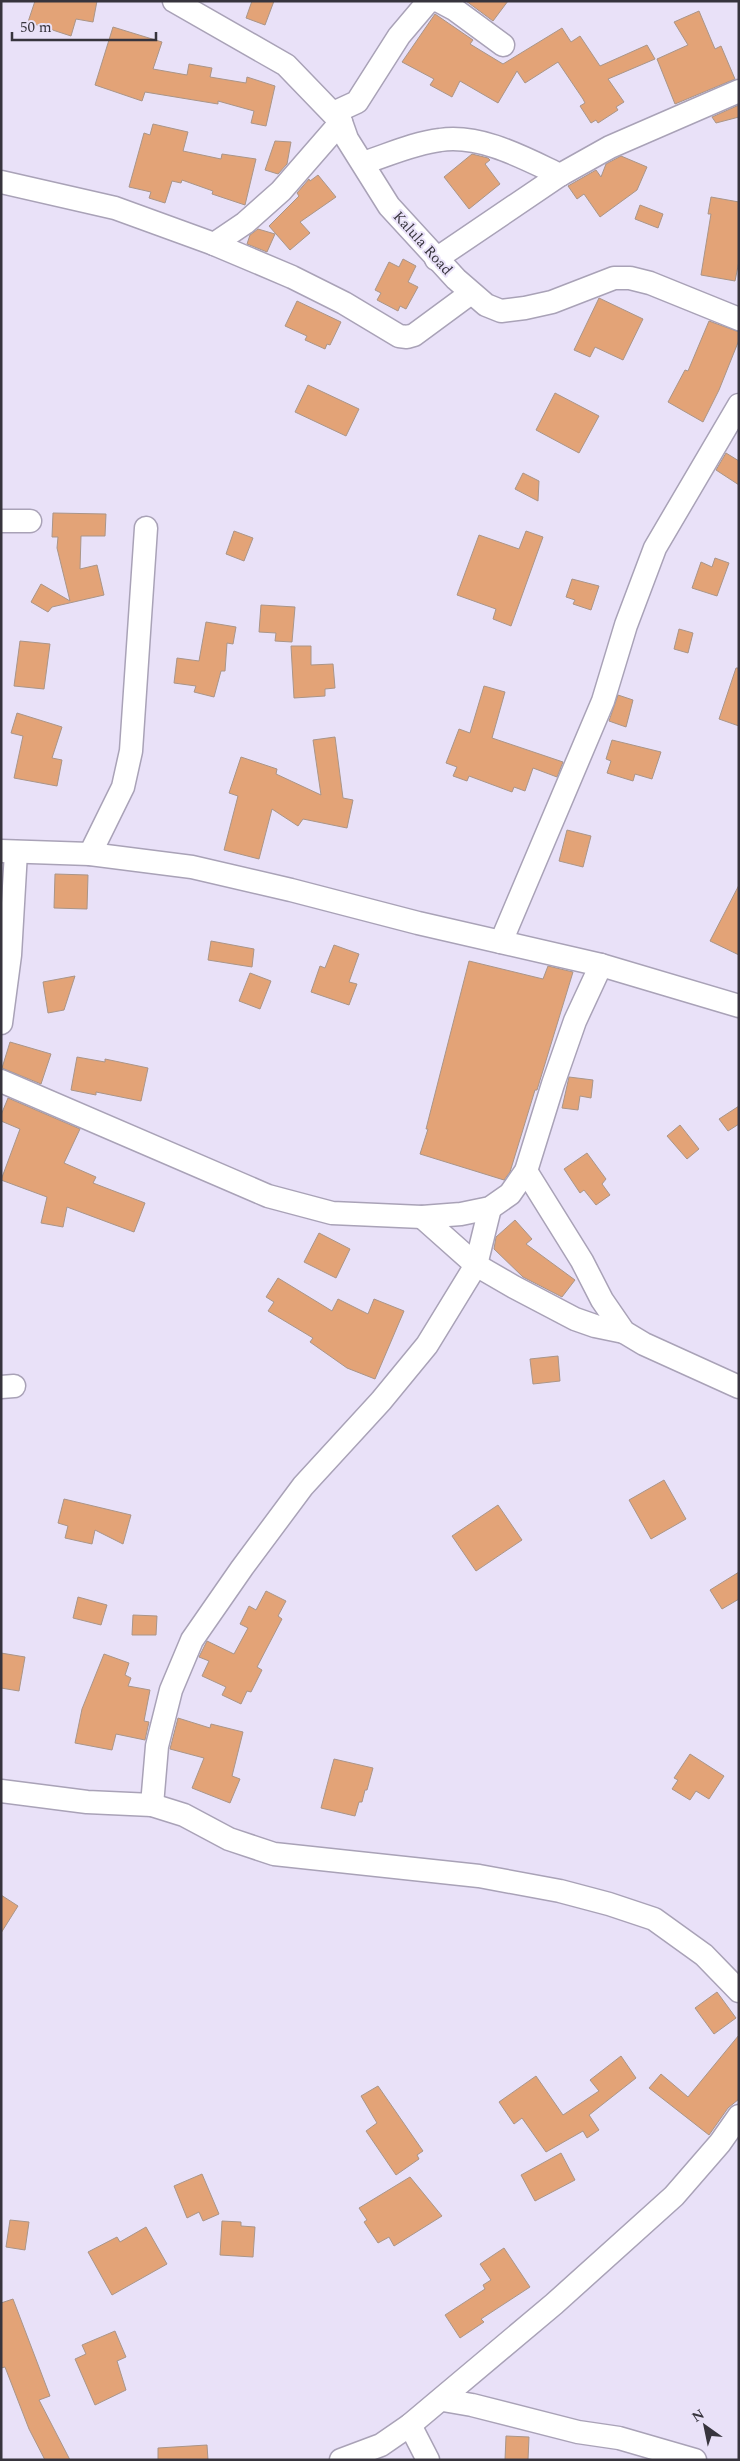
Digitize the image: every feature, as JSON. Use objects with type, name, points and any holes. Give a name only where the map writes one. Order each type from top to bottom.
[{"type":"street","name":"Kalula Road","points":[[174,1],[286,65],[337,117],[347,139],[389,206],[436,259],[486,305],[501,311],[552,302],[614,278],[630,278],[650,283],[739,319]]},
{"type":"street","points":[[214,244],[246,223],[281,191],[337,117],[357,102],[399,36],[427,3],[431,1]]},
{"type":"street","points":[[439,1],[454,9],[503,45]]},
{"type":"street","points":[[436,259],[560,175],[610,147],[739,91]]},
{"type":"street","points":[[363,163],[415,145],[441,139],[461,139],[495,147],[560,175]]},
{"type":"street","points":[[1,182],[115,208],[214,244],[335,299],[400,336],[414,335],[471,293]]},
{"type":"street","points":[[501,942],[603,701],[626,625],[655,548],[739,405]]},
{"type":"street","points":[[1,521],[30,521]]},
{"type":"street","points":[[90,854],[123,787],[131,751],[146,528]]},
{"type":"street","points":[[1,1023],[10,955],[9,852],[90,854],[192,867],[601,965],[739,1006]]},
{"type":"street","points":[[1,1081],[268,1196],[332,1213],[422,1217],[461,1214],[490,1208],[510,1194],[526,1171],[552,1084],[575,1021],[601,965]]},
{"type":"street","points":[[526,1171],[582,1261],[602,1300],[624,1332]]},
{"type":"street","points":[[152,1805],[156,1746],[171,1690],[192,1640],[242,1568],[303,1486],[381,1401],[427,1345],[476,1265],[490,1208]]},
{"type":"street","points":[[422,1217],[476,1265],[574,1319],[624,1332],[644,1344],[739,1387]]},
{"type":"street","points":[[1,1791],[87,1802],[152,1805],[184,1815],[228,1840],[274,1854],[489,1878],[560,1891],[609,1904],[654,1919],[704,1955],[739,1991]]},
{"type":"street","points":[[341,2460],[381,2445],[443,2400],[554,2304],[729,2144],[739,2116]]},
{"type":"street","points":[[443,2400],[472,2405],[578,2432],[619,2438],[695,2460]]},
{"type":"street","points":[[410,2425],[428,2460]]},
{"type":"building","points":[[35,1],[97,1],[93,22],[76,19],[71,36],[28,22]]},
{"type":"building","points":[[252,1],[274,1],[265,25],[246,18]]},
{"type":"building","points":[[466,1],[508,1],[493,21]]},
{"type":"building","points":[[699,11],[715,49],[721,46],[735,79],[675,104],[657,59],[688,45],[674,22]]},
{"type":"building","points":[[435,14],[473,40],[470,44],[503,64],[562,28],[571,42],[580,36],[600,66],[647,45],[655,59],[608,79],[624,102],[616,107],[618,110],[598,123],[596,120],[591,123],[580,106],[585,103],[583,99],[558,62],[525,83],[517,71],[498,103],[460,81],[452,97],[430,85],[434,79],[402,62]]},
{"type":"building","points":[[113,27],[162,42],[153,69],[187,75],[189,64],[212,68],[210,77],[246,83],[247,77],[275,86],[266,126],[251,123],[254,111],[218,101],[218,104],[145,92],[142,101],[95,85]]},
{"type":"building","points":[[739,105],[739,117],[716,123],[712,117]]},
{"type":"building","points":[[153,124],[188,132],[183,151],[221,159],[222,154],[256,159],[245,205],[212,194],[213,191],[182,180],[181,183],[172,181],[165,203],[149,198],[151,192],[129,187],[144,133],[150,135]]},
{"type":"building","points":[[275,141],[291,142],[287,164],[278,174],[265,170]]},
{"type":"building","points":[[472,154],[490,160],[485,164],[500,184],[469,209],[444,177]]},
{"type":"building","points":[[621,156],[647,167],[637,190],[600,217],[584,194],[577,199],[568,186],[596,170],[601,177],[606,164]]},
{"type":"building","points":[[318,175],[336,197],[300,222],[310,233],[290,250],[269,226],[299,196],[297,193],[309,179],[310,181]]},
{"type":"building","points":[[711,197],[739,202],[739,261],[735,281],[701,275],[711,214],[708,214]]},
{"type":"building","points":[[640,205],[663,214],[658,228],[635,219]]},
{"type":"building","points":[[258,229],[275,234],[267,252],[247,244],[250,235]]},
{"type":"building","points":[[403,259],[416,266],[408,282],[418,287],[406,309],[400,306],[398,311],[377,300],[381,293],[375,290],[389,262],[399,267]]},
{"type":"building","points":[[599,298],[643,319],[623,360],[595,347],[590,357],[574,350]]},
{"type":"building","points":[[297,301],[341,322],[330,345],[327,344],[325,349],[305,340],[307,336],[285,326]]},
{"type":"building","points":[[709,321],[739,332],[739,340],[719,390],[703,422],[668,402],[685,370],[688,371]]},
{"type":"building","points":[[308,385],[359,409],[346,436],[295,412]]},
{"type":"building","points":[[555,393],[599,416],[579,453],[536,430]]},
{"type":"building","points":[[726,453],[739,461],[739,485],[716,470]]},
{"type":"building","points":[[523,473],[539,481],[538,501],[515,489]]},
{"type":"building","points":[[53,513],[106,514],[105,536],[81,536],[80,569],[97,565],[104,595],[52,607],[48,612],[31,602],[41,584],[70,601],[57,548],[58,537],[52,537]]},
{"type":"building","points":[[234,531],[253,538],[244,561],[226,554]]},
{"type":"building","points":[[526,531],[543,537],[511,626],[493,619],[496,609],[457,595],[479,535],[519,549]]},
{"type":"building","points":[[715,558],[729,563],[717,596],[692,588],[701,562],[712,567]]},
{"type":"building","points":[[572,579],[599,586],[591,610],[573,604],[575,600],[566,597]]},
{"type":"building","points":[[261,605],[295,607],[292,642],[275,641],[276,633],[259,632]]},
{"type":"building","points":[[206,622],[236,627],[233,644],[227,643],[225,671],[221,671],[214,697],[194,692],[196,686],[174,683],[177,658],[199,661]]},
{"type":"building","points":[[679,629],[693,633],[688,653],[674,649]]},
{"type":"building","points":[[20,641],[50,644],[44,689],[14,686]]},
{"type":"building","points":[[291,646],[311,646],[311,665],[333,664],[335,688],[325,689],[325,696],[294,698]]},
{"type":"building","points":[[736,668],[739,668],[739,726],[719,719]]},
{"type":"building","points":[[484,686],[505,692],[492,738],[563,762],[557,777],[533,768],[525,791],[514,787],[512,792],[469,776],[467,781],[453,776],[457,767],[446,763],[459,729],[470,733]]},
{"type":"building","points":[[618,695],[633,700],[626,727],[609,721]]},
{"type":"building","points":[[17,713],[62,727],[52,758],[62,760],[57,786],[14,778],[23,736],[11,733]]},
{"type":"building","points":[[335,737],[343,798],[353,800],[347,828],[303,819],[298,826],[272,809],[259,859],[224,850],[238,796],[229,793],[241,757],[277,769],[276,774],[321,795],[313,740]]},
{"type":"building","points":[[612,740],[661,752],[652,779],[635,774],[633,781],[607,773],[611,761],[606,759]]},
{"type":"building","points":[[567,830],[591,836],[583,867],[559,861]]},
{"type":"building","points":[[55,874],[88,875],[87,909],[54,908]]},
{"type":"building","points":[[739,885],[739,955],[710,941]]},
{"type":"building","points":[[211,941],[254,949],[252,967],[208,960]]},
{"type":"building","points":[[334,945],[359,954],[349,982],[357,984],[349,1005],[311,992],[320,966],[325,968]]},
{"type":"building","points":[[469,961],[543,979],[548,966],[573,972],[510,1172],[504,1180],[420,1154],[428,1129],[426,1129]]},
{"type":"building","points":[[250,973],[271,981],[260,1009],[239,1001]]},
{"type":"building","points":[[75,976],[64,1010],[48,1013],[43,982]]},
{"type":"building","points":[[10,1042],[51,1054],[41,1084],[2,1068]]},
{"type":"building","points":[[77,1057],[105,1062],[105,1059],[148,1068],[141,1101],[96,1092],[96,1095],[71,1090]]},
{"type":"building","points":[[569,1077],[593,1080],[591,1098],[580,1096],[578,1110],[562,1108]]},
{"type":"building","points":[[8,1098],[80,1129],[64,1163],[96,1177],[93,1183],[145,1203],[134,1232],[67,1207],[63,1227],[41,1223],[47,1197],[1,1180],[20,1129],[1,1121],[1,1115]]},
{"type":"building","points":[[739,1106],[739,1124],[728,1131],[719,1119]]},
{"type":"building","points":[[680,1125],[699,1149],[687,1159],[667,1136]]},
{"type":"building","points":[[587,1153],[606,1179],[602,1184],[610,1195],[596,1205],[584,1190],[580,1193],[564,1169]]},
{"type":"building","points":[[515,1220],[532,1239],[526,1244],[575,1280],[562,1297],[523,1277],[494,1249],[496,1237]]},
{"type":"building","points":[[319,1233],[350,1249],[336,1278],[304,1262]]},
{"type":"building","points":[[278,1278],[332,1311],[338,1299],[368,1314],[374,1299],[404,1311],[375,1379],[347,1368],[310,1342],[313,1338],[268,1311],[274,1302],[266,1297]]},
{"type":"building","points":[[558,1356],[560,1381],[533,1384],[530,1359]]},
{"type":"building","points":[[664,1480],[686,1519],[651,1539],[629,1500]]},
{"type":"building","points":[[64,1499],[131,1515],[123,1544],[95,1530],[92,1544],[65,1538],[68,1526],[58,1523]]},
{"type":"building","points":[[498,1505],[522,1540],[476,1571],[452,1536]]},
{"type":"building","points":[[739,1572],[739,1599],[722,1609],[710,1590]]},
{"type":"building","points":[[266,1591],[286,1601],[278,1616],[282,1619],[257,1667],[262,1670],[251,1692],[247,1691],[241,1704],[222,1695],[226,1687],[202,1676],[209,1661],[199,1657],[207,1641],[234,1654],[248,1628],[240,1624],[249,1606],[256,1610]]},
{"type":"building","points":[[78,1597],[107,1605],[101,1625],[73,1618]]},
{"type":"building","points":[[133,1615],[157,1616],[156,1635],[132,1635]]},
{"type":"building","points":[[1,1653],[25,1657],[19,1691],[1,1688]]},
{"type":"building","points":[[104,1654],[129,1663],[125,1675],[131,1678],[128,1686],[150,1690],[144,1721],[149,1722],[145,1740],[116,1734],[112,1750],[75,1743],[82,1709]]},
{"type":"building","points":[[178,1718],[210,1728],[211,1724],[243,1732],[232,1776],[240,1779],[230,1803],[192,1788],[204,1758],[170,1749]]},
{"type":"building","points":[[690,1754],[724,1776],[709,1799],[696,1791],[690,1800],[672,1789],[678,1780],[674,1778]]},
{"type":"building","points":[[334,1759],[373,1768],[367,1790],[365,1790],[362,1802],[359,1802],[355,1816],[321,1808]]},
{"type":"building","points":[[1,1895],[18,1906],[1,1933]]},
{"type":"building","points":[[717,1992],[736,2018],[714,2034],[695,2008]]},
{"type":"building","points":[[739,2035],[739,2099],[728,2108],[709,2135],[649,2088],[661,2074],[688,2097]]},
{"type":"building","points":[[621,2056],[636,2078],[589,2115],[599,2130],[587,2138],[583,2131],[546,2152],[522,2118],[514,2124],[499,2102],[536,2076],[563,2115],[599,2091],[590,2080]]},
{"type":"building","points":[[378,2086],[423,2151],[417,2155],[419,2159],[396,2175],[366,2131],[377,2123],[361,2096]]},
{"type":"building","points":[[561,2153],[575,2180],[535,2201],[521,2175]]},
{"type":"building","points":[[202,2174],[219,2214],[203,2221],[199,2212],[187,2218],[174,2186]]},
{"type":"building","points":[[410,2177],[442,2216],[394,2246],[389,2237],[378,2243],[364,2222],[367,2220],[359,2208]]},
{"type":"building","points":[[10,2220],[29,2222],[25,2250],[6,2247]]},
{"type":"building","points":[[222,2221],[241,2222],[241,2226],[255,2227],[253,2257],[220,2255]]},
{"type":"building","points":[[146,2227],[167,2264],[112,2295],[88,2252],[117,2237],[120,2242]]},
{"type":"building","points":[[504,2248],[530,2287],[481,2319],[484,2322],[460,2338],[445,2315],[485,2289],[483,2285],[491,2280],[480,2264]]},
{"type":"building","points":[[13,2299],[50,2396],[39,2400],[70,2460],[45,2460],[29,2429],[5,2367],[1,2368],[1,2303]]},
{"type":"building","points":[[115,2331],[126,2357],[117,2361],[126,2390],[95,2405],[75,2359],[86,2354],[82,2345]]},
{"type":"building","points":[[506,2436],[529,2437],[528,2460],[505,2460]]},
{"type":"building","points":[[207,2445],[208,2460],[158,2460],[158,2448]]}]
